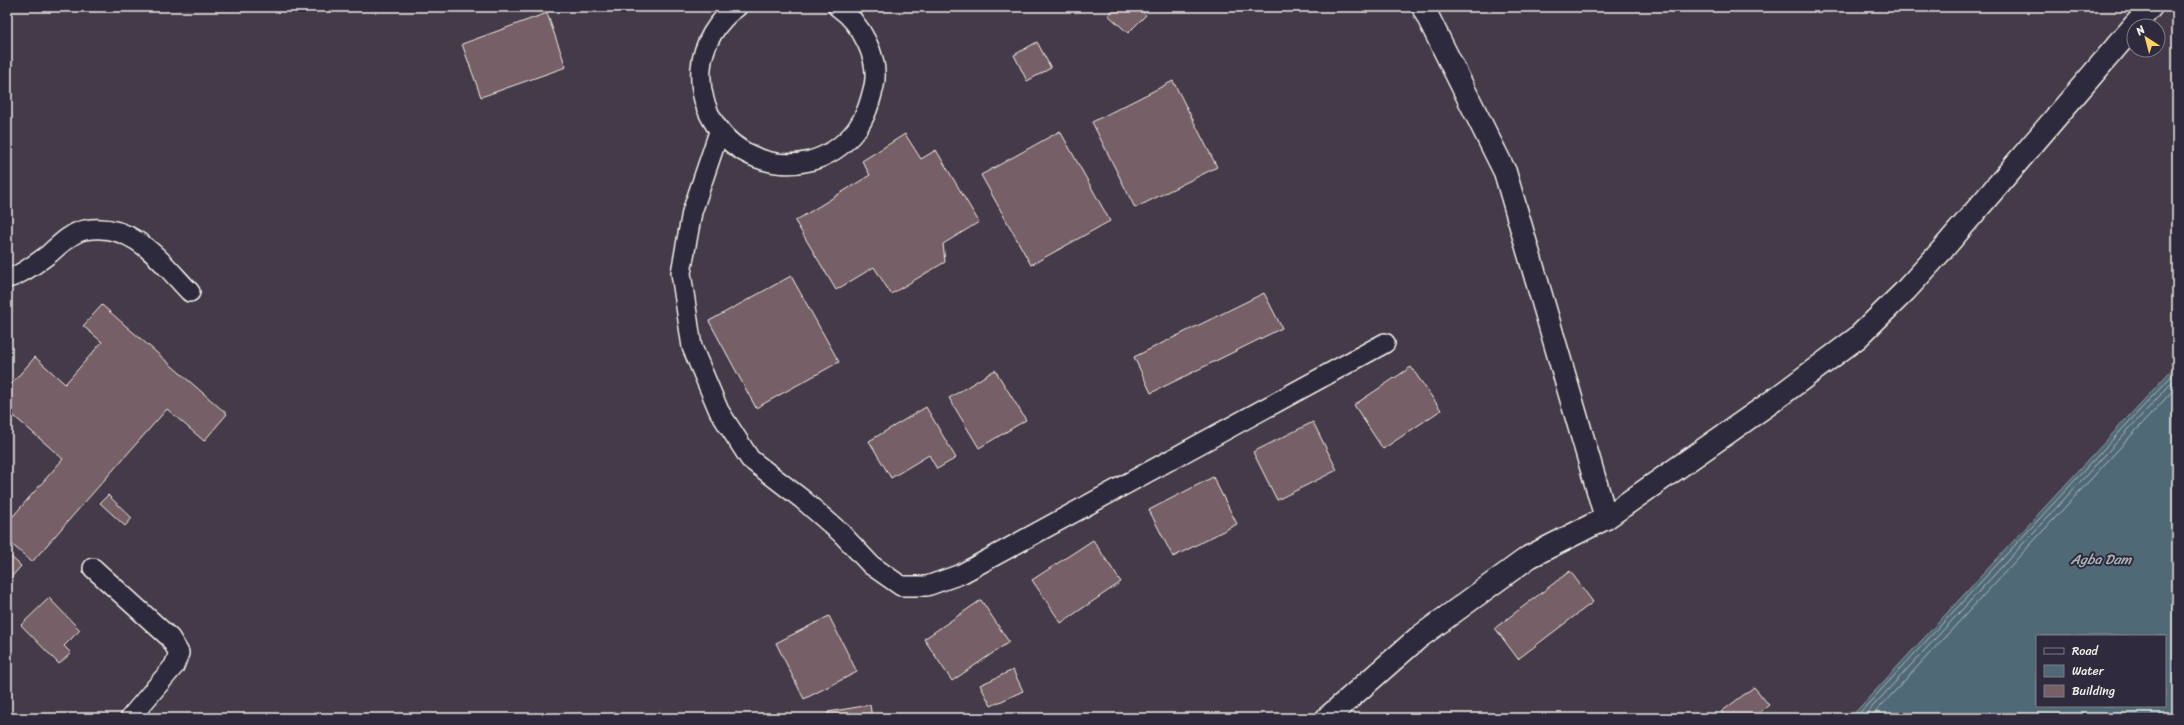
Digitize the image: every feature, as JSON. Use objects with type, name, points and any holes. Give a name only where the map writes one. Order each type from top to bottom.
[{"type":"street","points":[[1423,7],[1505,172],[1606,518]]},
{"type":"street","points":[[2141,18],[2151,7]]},
{"type":"street","points":[[1327,718],[1418,638],[1529,557],[1606,518],[1770,403],[1857,338],[1905,291],[1943,249],[2126,35]]},
{"type":"lane","points":[[737,7],[727,14],[711,34],[702,59],[700,84],[704,103],[719,132],[738,149],[762,160],[787,164],[813,160],[836,148],[856,130],[868,108],[874,83],[872,56],[862,32],[846,13],[838,7]]},
{"type":"lane","points":[[719,132],[692,212],[681,273],[692,347],[718,411],[750,459],[802,499],[841,532],[871,565],[901,586],[927,586],[961,574],[1385,343]]},
{"type":"lane","points":[[7,278],[42,259],[65,240],[84,230],[110,229],[144,244],[190,292]]},
{"type":"lane","points":[[93,568],[170,638],[179,653],[174,666],[130,718]]},
{"type":"water","name":"Agba Dam","points":[[2177,364],[2177,718],[1850,718]]},
{"type":"building","points":[[1116,7],[1138,7],[1146,15],[1128,33],[1108,15]]},
{"type":"building","points":[[547,13],[566,67],[481,97],[462,44]]},
{"type":"building","points":[[1037,42],[1051,68],[1027,81],[1014,55]]},
{"type":"building","points":[[1173,81],[1217,167],[1135,208],[1092,122]]},
{"type":"building","points":[[1060,131],[1110,221],[1031,265],[981,175]]},
{"type":"building","points":[[905,134],[921,159],[936,150],[979,222],[943,244],[945,262],[891,294],[874,267],[836,290],[795,221],[870,175],[862,161]]},
{"type":"building","points":[[791,276],[839,362],[756,408],[709,321]]},
{"type":"building","points":[[1264,293],[1282,328],[1151,393],[1134,357]]},
{"type":"building","points":[[102,305],[227,414],[204,441],[167,409],[32,562],[7,540],[7,523],[63,459],[7,410],[7,389],[35,357],[65,384],[102,342],[83,326]]},
{"type":"building","points":[[1411,367],[1441,410],[1383,449],[1354,405]]},
{"type":"building","points":[[995,370],[1026,420],[979,448],[949,398]]},
{"type":"building","points":[[926,407],[956,458],[937,469],[929,455],[891,478],[869,441]]},
{"type":"building","points":[[1313,422],[1337,470],[1277,500],[1253,452]]},
{"type":"building","points":[[1213,477],[1237,524],[1173,557],[1149,510]]},
{"type":"building","points":[[108,495],[132,518],[125,526],[100,503]]},
{"type":"building","points":[[1093,540],[1121,582],[1061,623],[1032,580]]},
{"type":"building","points":[[7,553],[21,566],[7,582]]},
{"type":"building","points":[[1570,571],[1593,602],[1518,659],[1495,628]]},
{"type":"building","points":[[49,598],[80,630],[64,646],[71,653],[59,664],[21,625]]},
{"type":"building","points":[[981,600],[1009,642],[952,681],[924,639]]},
{"type":"building","points":[[829,616],[857,672],[804,699],[776,643]]},
{"type":"building","points":[[1013,670],[1023,691],[991,706],[980,685]]},
{"type":"building","points":[[1754,687],[1769,705],[1753,718],[1726,718],[1721,712]]},
{"type":"building","points":[[870,705],[872,718],[829,718],[828,712]]}]
